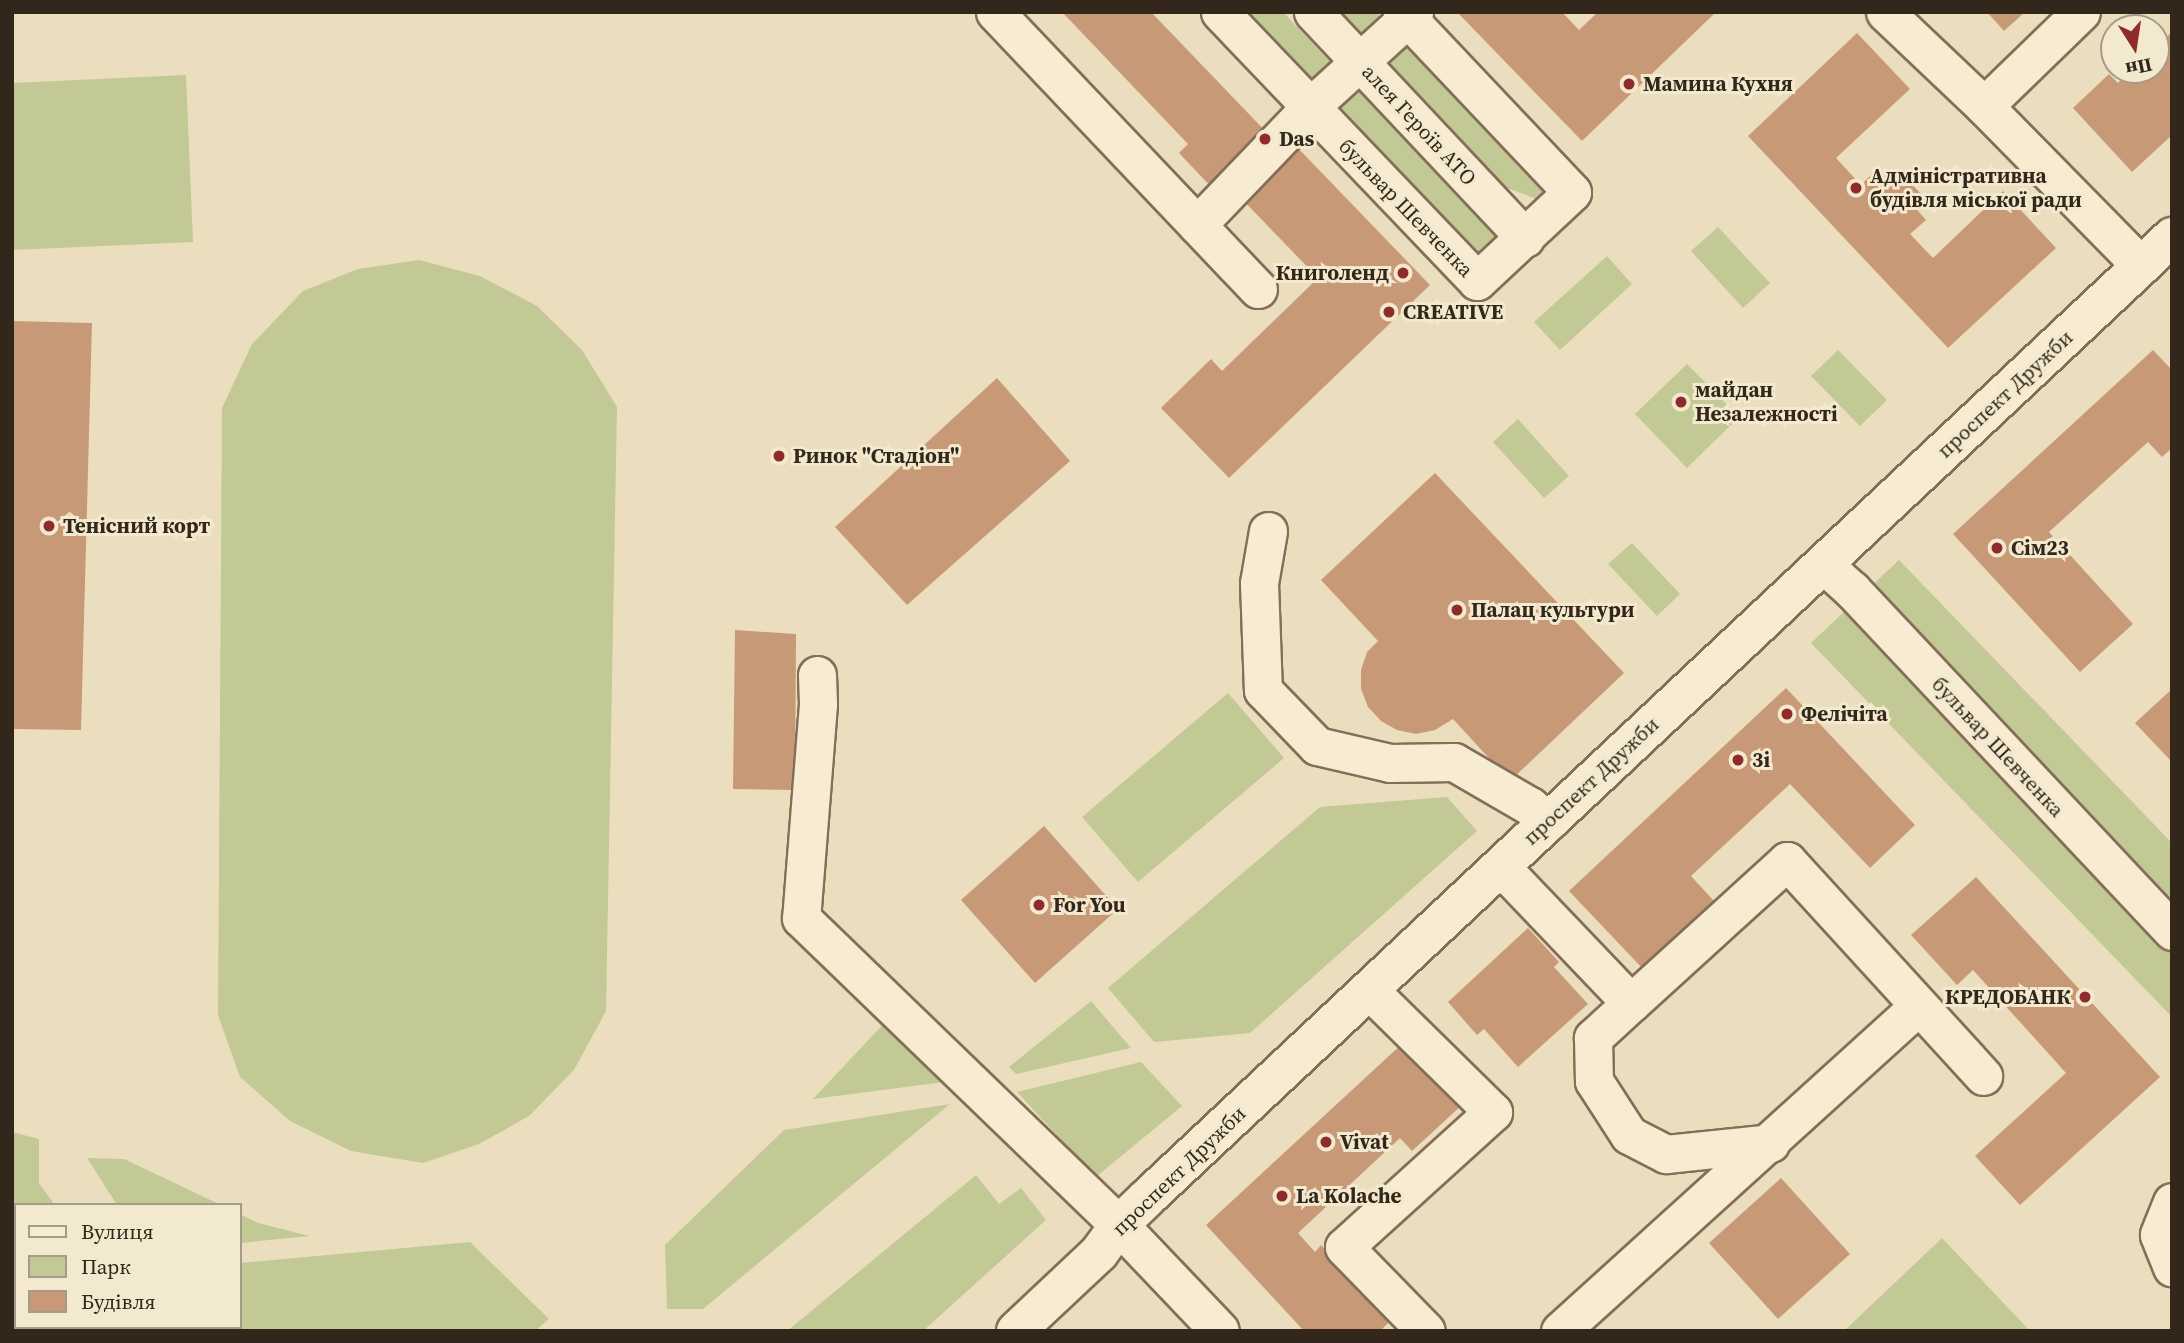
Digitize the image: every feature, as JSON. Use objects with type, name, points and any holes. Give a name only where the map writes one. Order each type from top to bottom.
[{"type":"street","points":[[995,12],[1258,289]]},
{"type":"street","name":"бульвар Шевченка","points":[[1220,12],[1476,281],[1572,192],[1408,14]]},
{"type":"street","name":"алея Героїв АТО","points":[[1313,12],[1525,238]]},
{"type":"street","points":[[1885,12],[1984,106],[2141,266]]},
{"type":"street","points":[[1984,106],[2081,12]]},
{"type":"street","points":[[1197,225],[1310,107],[1408,14]]},
{"type":"street","name":"проспект Дружби","points":[[1016,1331],[1099,1253],[1119,1225],[2172,237]]},
{"type":"street","points":[[1268,531],[1259,583],[1263,690],[1317,746],[1390,763],[1454,762],[1530,806],[1548,822]]},
{"type":"street","name":"бульвар Шевченка","points":[[1823,564],[1852,590],[2172,931]]},
{"type":"street","points":[[817,675],[818,704],[801,918],[1119,1225],[1220,1331]]},
{"type":"street","points":[[1770,1143],[1666,1154],[1629,1135],[1594,1081],[1593,1038],[1787,861],[1983,1076]]},
{"type":"street","points":[[1501,867],[1631,1003]]},
{"type":"street","points":[[1369,990],[1493,1112],[1344,1247],[1426,1331]]},
{"type":"street","points":[[1560,1331],[1919,1006]]},
{"type":"street","points":[[2172,1202],[2159,1236],[2172,1267]]},
{"type":"green space","points":[[1240,12],[1283,12],[1333,65],[1311,87]]},
{"type":"green space","points":[[1333,12],[1376,12],[1384,21],[1361,43]]},
{"type":"green space","points":[[1407,43],[1552,197],[1547,203],[1494,183],[1382,65]]},
{"type":"green space","points":[[186,75],[193,242],[12,250],[12,83]]},
{"type":"green space","points":[[1359,86],[1505,241],[1482,263],[1335,109]]},
{"type":"green space","points":[[1718,227],[1770,283],[1743,308],[1691,251]]},
{"type":"green space","points":[[1607,256],[1632,284],[1560,350],[1534,322]]},
{"type":"green space","points":[[419,260],[480,276],[537,306],[582,350],[617,407],[606,1011],[574,1070],[529,1116],[479,1144],[423,1163],[351,1151],[290,1121],[240,1077],[218,1015],[222,408],[252,344],[303,291],[358,269]]},
{"type":"green space","points":[[1838,350],[1887,400],[1860,426],[1811,376]]},
{"type":"green space","points":[[1687,364],[1739,417],[1687,468],[1635,414]]},
{"type":"green space","points":[[1518,419],[1569,476],[1544,498],[1493,442]]},
{"type":"green space","points":[[1632,543],[1680,594],[1657,616],[1608,564]]},
{"type":"green space","points":[[1899,560],[2172,843],[2172,916],[1862,595]]},
{"type":"green space","points":[[1848,608],[2172,944],[2172,1017],[1811,643]]},
{"type":"green space","points":[[1228,693],[1284,758],[1138,882],[1082,817]]},
{"type":"green space","points":[[1447,797],[1477,831],[1250,1033],[1154,1042],[1108,988],[1320,807]]},
{"type":"green space","points":[[1091,1001],[1131,1048],[1016,1074],[1009,1067]]},
{"type":"green space","points":[[889,1018],[952,1081],[813,1099]]},
{"type":"green space","points":[[1141,1062],[1182,1106],[1096,1177],[1017,1092]]},
{"type":"green space","points":[[950,1104],[703,1309],[667,1309],[665,1245],[784,1130]]},
{"type":"green space","points":[[12,1132],[39,1139],[39,1183],[54,1203],[14,1203],[14,1329],[160,1331],[12,1331]]},
{"type":"green space","points":[[87,1158],[124,1159],[217,1203],[116,1203]]},
{"type":"green space","points":[[976,1175],[999,1204],[1021,1188],[1046,1220],[923,1331],[787,1331]]},
{"type":"green space","points":[[242,1215],[258,1223],[310,1236],[242,1243]]},
{"type":"green space","points":[[1942,1238],[2030,1331],[1844,1331]]},
{"type":"green space","points":[[470,1242],[549,1319],[535,1331],[223,1331],[221,1329],[242,1329],[242,1263]]},
{"type":"building","points":[[1062,12],[1151,12],[1272,138],[1216,192],[1179,153],[1188,144]]},
{"type":"building","points":[[1457,12],[1562,12],[1579,30],[1598,12],[1716,12],[1582,141]]},
{"type":"building","points":[[1987,12],[2025,12],[2004,31]]},
{"type":"building","points":[[2172,32],[2172,135],[2132,172],[2073,108],[2100,82],[2170,84]]},
{"type":"building","name":"Адміністративна будівля міської ради","points":[[1857,33],[1910,89],[1836,158],[1861,185],[1878,168],[1892,183],[1902,174],[1923,196],[1913,205],[1926,220],[1910,234],[1933,258],[2003,191],[2056,248],[1948,348],[1748,136]]},
{"type":"building","points":[[1294,144],[1430,285],[1229,478],[1161,408],[1211,359],[1222,371],[1318,278],[1239,196]]},
{"type":"building","name":"Тенісний корт","points":[[12,321],[92,323],[81,730],[12,729]]},
{"type":"building","points":[[2153,350],[2172,370],[2172,448],[2162,457],[2148,442],[2049,532],[2133,624],[2080,672],[1953,534]]},
{"type":"building","points":[[997,378],[1070,461],[907,605],[835,527]]},
{"type":"building","name":"Палац культури","points":[[1435,473],[1624,673],[1510,781],[1453,719],[1435,730],[1416,734],[1397,730],[1381,721],[1368,707],[1361,689],[1361,670],[1367,652],[1378,641],[1321,580]]},
{"type":"building","points":[[735,630],[796,634],[795,790],[733,789]]},
{"type":"building","points":[[1786,688],[1915,825],[1870,868],[1790,784],[1691,876],[1714,901],[1643,969],[1569,891]]},
{"type":"building","points":[[2172,689],[2172,762],[2135,723]]},
{"type":"building","name":"For You","points":[[1044,826],[1118,909],[1035,983],[961,900]]},
{"type":"building","points":[[1976,877],[2160,1077],[2020,1205],[1975,1156],[2066,1073],[1973,970],[1957,985],[1911,935]]},
{"type":"building","points":[[1528,928],[1559,962],[1554,967],[1588,1004],[1518,1067],[1484,1029],[1477,1035],[1448,1002]]},
{"type":"building","points":[[1404,1042],[1463,1104],[1412,1151],[1400,1138],[1298,1233],[1315,1252],[1321,1245],[1391,1320],[1380,1331],[1304,1331],[1206,1225]]},
{"type":"building","points":[[1781,1178],[1850,1254],[1778,1319],[1709,1243]]},
{"type":"building","points":[[14,1276],[14,1329],[34,1329],[32,1331],[12,1331]]},
{"type":"place","name":"Мамина Кухня","points":[[1629,84]]},
{"type":"place","name":"Das","points":[[1265,139]]},
{"type":"place","name":"Адміністративна будівля міської ради","points":[[1856,188]]},
{"type":"place","name":"Книголенд","points":[[1403,273]]},
{"type":"place","name":"CREATIVE","points":[[1389,312]]},
{"type":"place","name":"майдан Незалежності","points":[[1681,402]]},
{"type":"place","name":"Ринок \"Стадіон\"","points":[[779,456]]},
{"type":"place","name":"Тенісний корт","points":[[49,526]]},
{"type":"place","name":"Сім23","points":[[1997,548]]},
{"type":"place","name":"Палац культури","points":[[1457,610]]},
{"type":"place","name":"Фелічіта","points":[[1787,714]]},
{"type":"place","name":"3і","points":[[1738,760]]},
{"type":"place","name":"For You","points":[[1039,905]]},
{"type":"place","name":"КРЕДОБАНК","points":[[2085,997]]},
{"type":"place","name":"Vivat","points":[[1326,1142]]},
{"type":"place","name":"La Kolache","points":[[1282,1196]]}]
